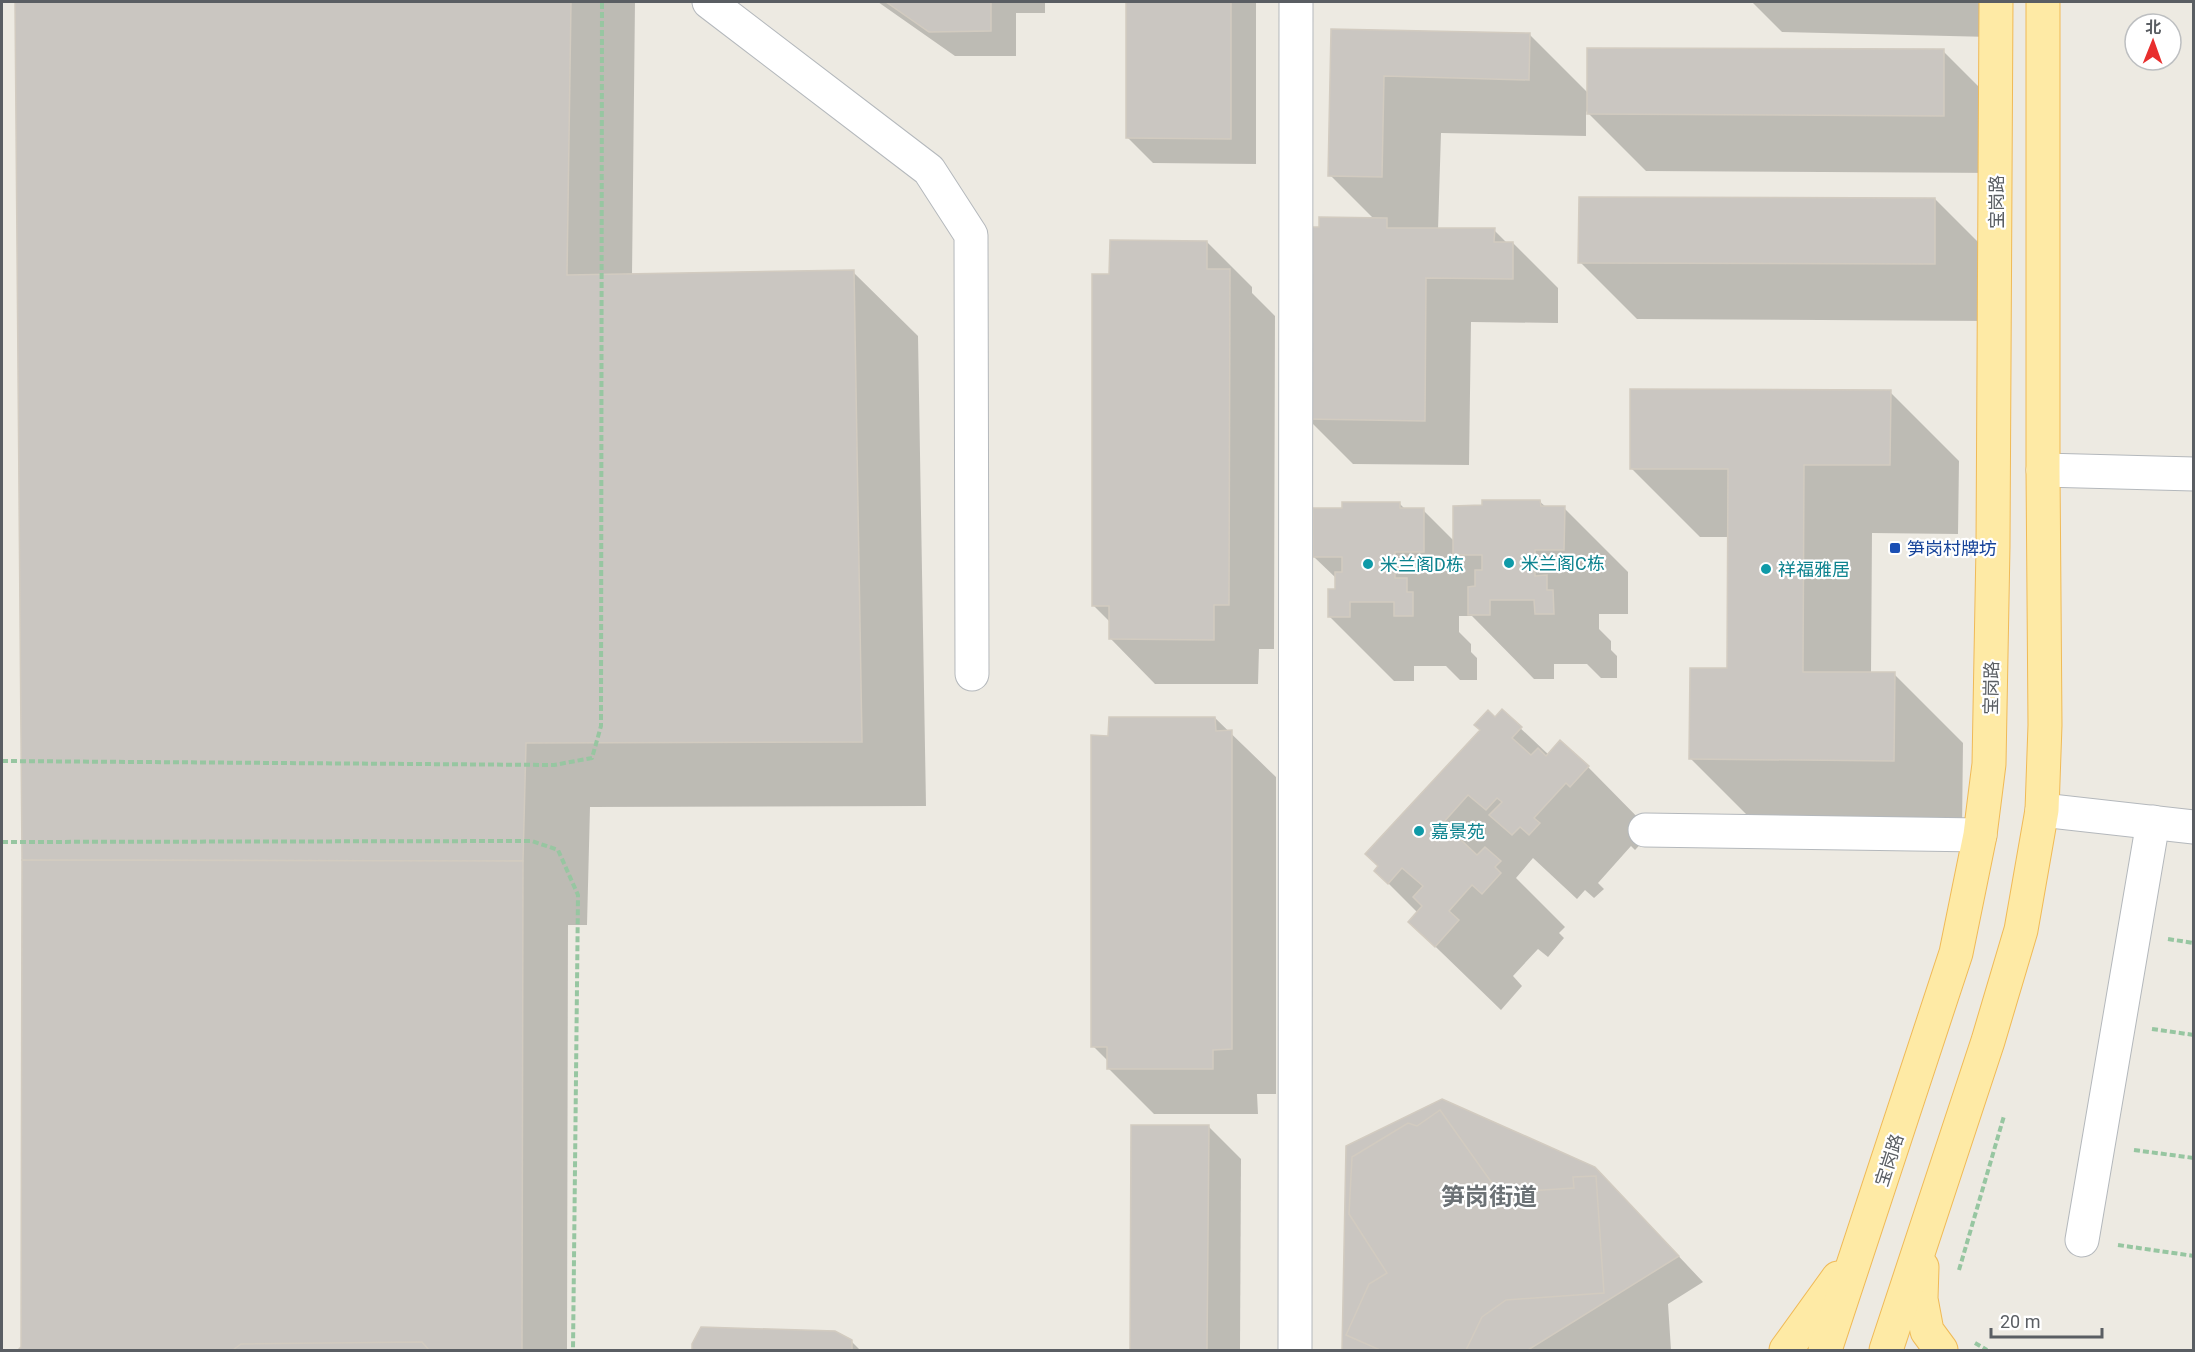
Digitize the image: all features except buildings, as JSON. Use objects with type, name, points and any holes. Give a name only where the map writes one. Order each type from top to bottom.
[{"type":"main road","name":"宝岗路","points":[[1825,1350],[1956,953],[1980,835],[1989,765],[1994,441],[1996,2]]},
{"type":"main road","points":[[1886,1350],[1988,1041],[2021,930],[2042,810],[2046,725],[2043,470],[2043,2]]},
{"type":"main road","points":[[1923,1242],[1921,1299],[1927,1331],[1955,1345]]},
{"type":"main road","points":[[1786,1350],[1861,1245]]},
{"type":"street","points":[[709,2],[929,170],[971,235],[972,674]]},
{"type":"street","points":[[1295,1350],[1296,2]]},
{"type":"street","points":[[2043,470],[2193,474]]},
{"type":"street","points":[[2042,810],[2193,827]]},
{"type":"street","points":[[2082,1239],[2153,822]]},
{"type":"street","points":[[1645,830],[1980,835]]},
{"type":"path","points":[[2,761],[554,765],[592,758],[601,726],[602,2]]},
{"type":"path","points":[[2,842],[532,841],[558,850],[578,895],[573,1350]]},
{"type":"path","points":[[1958,1276],[2005,1110]]},
{"type":"path","points":[[2098,1145],[2193,1158]]},
{"type":"path","points":[[2082,1239],[2193,1256]]},
{"type":"path","points":[[1955,1345],[1987,1350]]},
{"type":"place","name":"笋岗村牌坊","points":[[1895,548]]},
{"type":"place","name":"米兰阁C栋","points":[[1509,563]]},
{"type":"place","name":"米兰阁D栋","points":[[1368,564]]},
{"type":"place","name":"祥福雅居","points":[[1766,569]]},
{"type":"place","name":"嘉景苑","points":[[1419,831]]},
{"type":"district","name":"笋岗街道","points":[[1489,1197]]}]
